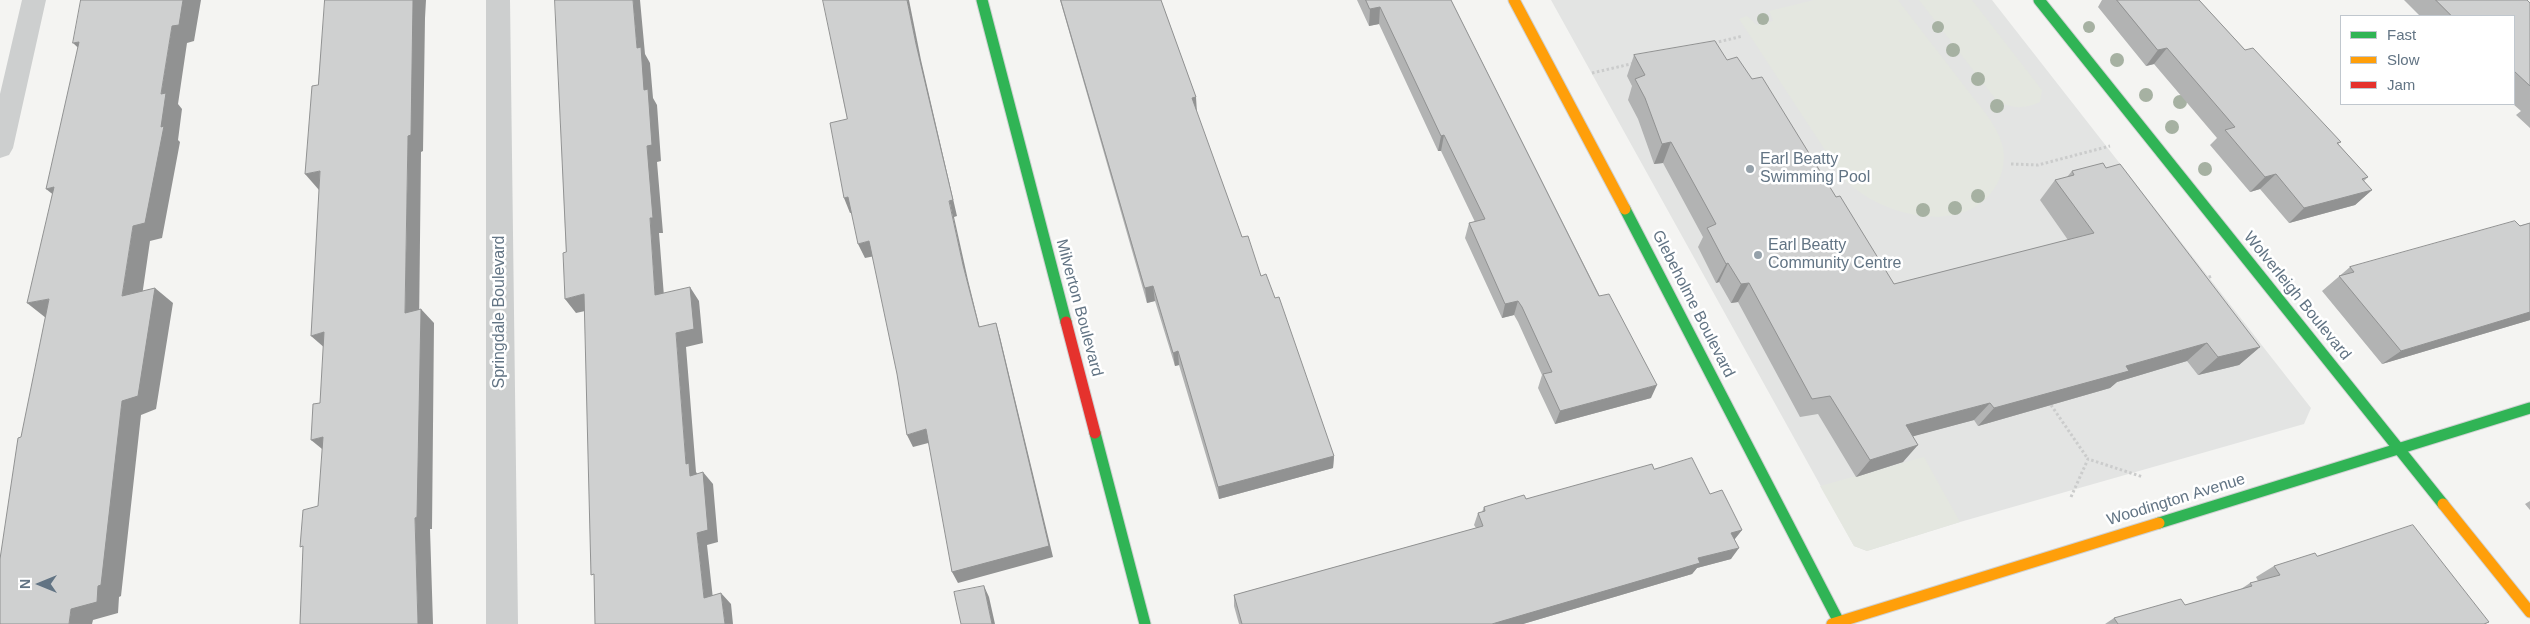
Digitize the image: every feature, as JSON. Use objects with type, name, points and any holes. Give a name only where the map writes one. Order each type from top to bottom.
[{"type":"street","points":[[0,148],[34,0]]},
{"type":"street","name":"Springdale Boulevard","points":[[498,0],[502,624]]},
{"type":"street","name":"Milverton Boulevard","points":[[982,0],[1145,624]]},
{"type":"street","name":"Glebeholme Boulevard","points":[[1514,0],[1555,74],[1837,623]]},
{"type":"street","name":"Wolverleigh Boulevard","points":[[2039,0],[2530,612]]},
{"type":"street","name":"Woodington Avenue","points":[[1837,623],[2530,408]]},
{"type":"path","points":[[1706,45],[1743,36]]},
{"type":"path","points":[[1587,74],[1642,61]]},
{"type":"path","points":[[2011,164],[2038,165],[2110,146]]},
{"type":"path","points":[[2196,281],[2212,276]]},
{"type":"path","points":[[2051,404],[2088,460],[2143,477]]},
{"type":"path","points":[[2071,497],[2088,460]]},
{"type":"shaded area","points":[[1551,0],[1992,0],[2311,408],[2304,424],[1960,522],[1867,551],[1854,546]]},
{"type":"shaded area","points":[[1814,0],[1898,0],[1986,114],[1999,136],[2004,154],[2002,170],[1997,184],[1983,201],[1965,212],[1944,216],[1922,216],[1900,211],[1879,203],[1860,192],[1844,179],[1739,19],[1747,16],[1757,25],[1773,21],[1769,11]]},
{"type":"shaded area","points":[[1919,0],[1972,0],[2042,90],[2040,102],[2019,107],[2008,106],[1997,101]]},
{"type":"shaded area","points":[[1924,457],[1960,522],[1867,551],[1854,546],[1820,486]]},
{"type":"building","points":[[81,0],[183,0],[179,25],[172,26],[161,94],[166,93],[161,127],[164,126],[145,223],[133,226],[122,296],[155,288],[138,396],[122,401],[101,585],[98,586],[97,602],[71,609],[69,624],[0,624],[0,559],[18,438],[21,437],[49,299],[27,303],[54,187],[46,189],[79,42],[73,43]]},
{"type":"building","points":[[325,0],[413,0],[411,135],[408,136],[405,313],[421,309],[417,517],[415,518],[418,624],[300,624],[303,546],[300,547],[303,510],[318,506],[323,437],[311,440],[313,404],[320,403],[324,332],[311,336],[320,171],[305,174],[312,86],[318,85]]},
{"type":"building","points":[[555,0],[633,0],[637,48],[641,47],[644,90],[648,89],[652,145],[647,146],[653,218],[650,218],[655,295],[690,287],[694,329],[676,333],[686,464],[689,463],[690,476],[703,472],[708,530],[697,533],[704,598],[721,593],[725,624],[595,624],[594,574],[591,575],[584,294],[565,299],[563,253],[566,252]]},
{"type":"building","points":[[823,0],[907,0],[953,200],[949,201],[963,265],[979,327],[996,323],[1049,546],[952,572],[926,429],[907,435],[897,374],[869,241],[858,244],[848,197],[844,198],[830,123],[847,119]]},
{"type":"building","points":[[1061,0],[1161,0],[1196,97],[1192,98],[1242,237],[1248,236],[1261,276],[1266,274],[1275,298],[1279,297],[1334,456],[1218,487],[1178,351],[1173,353],[1153,286],[1145,288]]},
{"type":"building","points":[[1366,0],[1451,0],[1599,296],[1609,294],[1657,385],[1560,411],[1543,374],[1552,372],[1522,307],[1518,301],[1505,304],[1469,223],[1485,219],[1444,135],[1441,136],[1380,7],[1370,9]]},
{"type":"building","points":[[2117,0],[2199,0],[2245,50],[2253,48],[2341,142],[2337,143],[2368,177],[2362,179],[2372,190],[2304,208],[2276,174],[2265,177],[2225,130],[2235,127],[2167,48],[2158,50]]},
{"type":"building","points":[[2436,0],[2527,0],[2530,3],[2530,86],[2515,72],[2515,15],[2451,15]]},
{"type":"building","points":[[1715,41],[1727,60],[1737,57],[1752,79],[1762,77],[1836,197],[1840,196],[1894,284],[2094,233],[2055,180],[2074,175],[2072,171],[2103,163],[2106,168],[2120,164],[2260,347],[2218,357],[2207,343],[2126,366],[2129,371],[1994,408],[1990,403],[1906,425],[1918,445],[1870,460],[1830,396],[1812,399],[1749,283],[1741,284],[1728,263],[1726,264],[1707,228],[1716,224],[1671,142],[1662,144],[1645,98],[1635,79],[1645,75],[1634,55]]},
{"type":"building","points":[[2515,221],[2520,226],[2530,223],[2530,312],[2401,351],[2339,276],[2354,272],[2350,267]]},
{"type":"building","points":[[1692,458],[1710,494],[1722,490],[1742,530],[1731,533],[1739,548],[1698,558],[1700,563],[1492,624],[1242,624],[1234,595],[1483,526],[1478,513],[1485,511],[1484,507],[1524,495],[1526,499],[1652,464],[1654,469]]},
{"type":"building","points":[[2413,525],[2489,622],[2484,624],[2118,624],[2114,618],[2181,599],[2185,605],[2252,586],[2250,583],[2280,575],[2274,566],[2315,553],[2317,556]]},
{"type":"building","points":[[984,586],[992,624],[961,624],[954,592]]},
{"type":"traffic: fast","points":[[982,0],[1066,322]]},
{"type":"traffic: fast","points":[[2039,0],[2443,504]]},
{"type":"traffic: fast","points":[[1625,209],[1840,624]]},
{"type":"traffic: fast","points":[[2159,523],[2530,408]]},
{"type":"traffic: fast","points":[[1095,433],[1145,624]]},
{"type":"traffic: slow","points":[[1514,0],[1625,209]]},
{"type":"traffic: slow","points":[[2443,504],[2530,612]]},
{"type":"traffic: slow","points":[[1832,624],[2159,523]]},
{"type":"traffic: jam","points":[[1066,322],[1095,433]]},
{"type":"place","name":"Earl Beatty Swimming Pool","points":[[1750,169]]},
{"type":"place","name":"Earl Beatty Community Centre","points":[[1758,255]]}]
